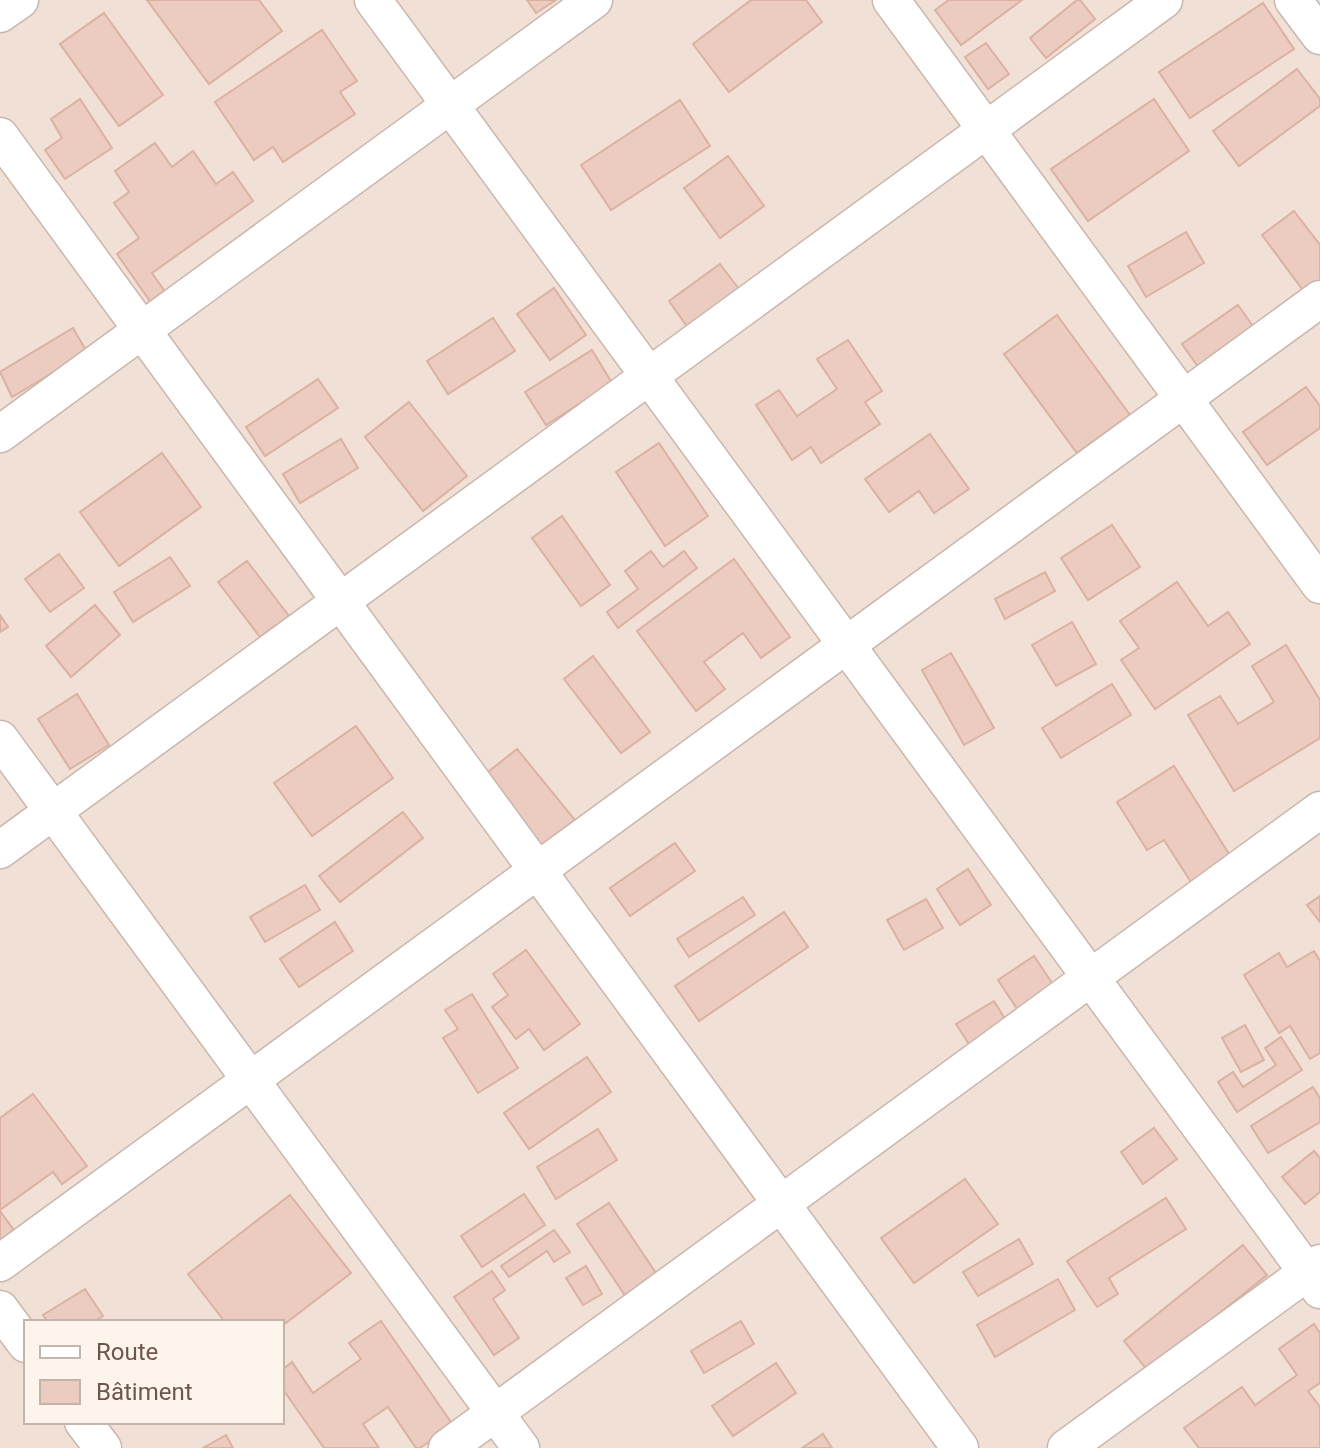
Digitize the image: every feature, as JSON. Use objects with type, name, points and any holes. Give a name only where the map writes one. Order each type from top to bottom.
[{"type":"street","points":[[0,14],[20,0]]},
{"type":"street","points":[[373,0],[1090,977],[1316,1275],[1066,1448]]},
{"type":"street","points":[[0,434],[594,0]]},
{"type":"street","points":[[891,0],[1320,585]]},
{"type":"street","points":[[0,850],[1164,0]]},
{"type":"street","points":[[1293,0],[1320,36]]},
{"type":"street","points":[[0,136],[960,1448]]},
{"type":"street","points":[[0,1263],[1320,299]]},
{"type":"street","points":[[0,739],[521,1448]]},
{"type":"street","points":[[447,1448],[1320,810]]},
{"type":"street","points":[[0,1309],[24,1341]]},
{"type":"street","points":[[85,1424],[103,1448]]},
{"type":"shaded area","points":[[0,0],[1320,0],[1320,1448],[0,1448]]},
{"type":"building","points":[[147,0],[259,0],[282,31],[209,84]]},
{"type":"building","points":[[527,0],[556,0],[536,13]]},
{"type":"building","points":[[751,0],[806,0],[822,22],[729,92],[693,44]]},
{"type":"building","points":[[949,0],[1022,0],[961,45],[935,10]]},
{"type":"building","points":[[1077,0],[1095,19],[1046,58],[1030,38]]},
{"type":"building","points":[[1263,3],[1294,49],[1190,118],[1159,72]]},
{"type":"building","points":[[104,13],[163,95],[119,126],[60,44]]},
{"type":"building","points":[[322,30],[357,81],[340,92],[355,114],[283,162],[273,147],[254,160],[215,102]]},
{"type":"building","points":[[986,43],[1009,74],[988,89],[965,57]]},
{"type":"building","points":[[1297,69],[1320,99],[1320,106],[1239,166],[1213,131]]},
{"type":"building","points":[[80,99],[112,148],[65,179],[45,150],[62,138],[51,119]]},
{"type":"building","points":[[1154,99],[1189,151],[1088,221],[1051,169]]},
{"type":"building","points":[[680,100],[710,146],[611,210],[581,165]]},
{"type":"building","points":[[155,143],[172,167],[193,151],[216,184],[233,172],[253,201],[152,273],[168,296],[154,307],[117,254],[139,238],[114,203],[129,192],[115,171]]},
{"type":"building","points":[[728,156],[764,206],[720,238],[684,188]]},
{"type":"building","points":[[1294,211],[1320,245],[1320,281],[1305,293],[1262,235]]},
{"type":"building","points":[[1186,232],[1204,263],[1146,297],[1128,266]]},
{"type":"building","points":[[720,264],[745,297],[693,335],[669,301]]},
{"type":"building","points":[[554,288],[586,335],[550,360],[517,314]]},
{"type":"building","points":[[1238,305],[1257,332],[1201,371],[1182,344]]},
{"type":"building","points":[[1057,315],[1130,415],[1077,453],[1004,354]]},
{"type":"building","points":[[493,318],[515,351],[448,394],[427,361]]},
{"type":"building","points":[[73,328],[87,352],[12,397],[0,372]]},
{"type":"building","points":[[848,340],[882,391],[865,402],[880,424],[821,463],[811,447],[792,460],[756,405],[779,390],[797,416],[837,389],[817,359]]},
{"type":"building","points":[[592,350],[612,383],[546,425],[525,392]]},
{"type":"building","points":[[318,379],[338,408],[265,456],[246,427]]},
{"type":"building","points":[[1306,387],[1320,406],[1320,428],[1267,465],[1243,432]]},
{"type":"building","points":[[409,402],[467,476],[423,511],[365,437]]},
{"type":"building","points":[[930,434],[969,489],[934,513],[919,491],[889,512],[865,479]]},
{"type":"building","points":[[341,439],[358,468],[300,503],[283,474]]},
{"type":"building","points":[[659,443],[708,516],[665,546],[616,472]]},
{"type":"building","points":[[162,453],[201,507],[119,566],[80,512]]},
{"type":"building","points":[[562,516],[610,585],[581,606],[532,538]]},
{"type":"building","points":[[1112,525],[1140,567],[1088,600],[1061,558]]},
{"type":"building","points":[[651,551],[663,567],[684,551],[697,568],[618,628],[607,612],[638,589],[625,571]]},
{"type":"building","points":[[59,554],[84,588],[50,612],[25,579]]},
{"type":"building","points":[[170,557],[190,586],[133,622],[114,592]]},
{"type":"building","points":[[734,559],[790,637],[761,658],[743,633],[704,662],[725,689],[696,711],[637,631]]},
{"type":"building","points":[[247,561],[289,616],[260,637],[218,582]]},
{"type":"building","points":[[1045,572],[1055,591],[1005,619],[995,599]]},
{"type":"building","points":[[1177,582],[1208,626],[1228,612],[1250,644],[1155,709],[1121,660],[1139,648],[1120,621]]},
{"type":"building","points":[[95,605],[120,635],[71,677],[46,646]]},
{"type":"building","points":[[0,615],[8,627],[0,632]]},
{"type":"building","points":[[1072,622],[1096,664],[1056,686],[1032,645]]},
{"type":"building","points":[[1286,645],[1320,700],[1320,738],[1234,791],[1188,715],[1220,696],[1238,724],[1274,702],[1252,666]]},
{"type":"building","points":[[951,653],[994,728],[964,745],[922,670]]},
{"type":"building","points":[[593,656],[650,732],[621,753],[564,679]]},
{"type":"building","points":[[1112,684],[1131,715],[1061,758],[1042,728]]},
{"type":"building","points":[[77,694],[109,745],[70,769],[38,719]]},
{"type":"building","points":[[356,726],[393,778],[312,836],[274,783]]},
{"type":"building","points":[[517,749],[575,820],[540,848],[483,776]]},
{"type":"building","points":[[1174,766],[1234,862],[1194,887],[1164,840],[1147,850],[1117,802]]},
{"type":"building","points":[[403,812],[423,838],[340,902],[319,876]]},
{"type":"building","points":[[675,843],[695,871],[630,916],[610,888]]},
{"type":"building","points":[[968,869],[991,905],[960,925],[937,889]]},
{"type":"building","points":[[305,885],[320,910],[265,942],[250,917]]},
{"type":"building","points":[[1320,896],[1320,922],[1307,905]]},
{"type":"building","points":[[743,897],[755,915],[689,957],[677,939]]},
{"type":"building","points":[[926,899],[943,928],[904,950],[887,920]]},
{"type":"building","points":[[784,912],[808,947],[699,1021],[675,986]]},
{"type":"building","points":[[335,922],[353,951],[299,987],[280,959]]},
{"type":"building","points":[[526,950],[580,1024],[544,1050],[529,1029],[516,1039],[492,1007],[508,995],[493,974]]},
{"type":"building","points":[[1314,951],[1320,961],[1320,1053],[1310,1059],[1290,1026],[1279,1033],[1244,975],[1279,953],[1287,967]]},
{"type":"building","points":[[1034,956],[1060,995],[1023,1018],[998,980]]},
{"type":"building","points":[[472,994],[518,1068],[478,1093],[443,1038],[458,1029],[445,1010]]},
{"type":"building","points":[[994,1001],[1013,1032],[976,1055],[956,1024]]},
{"type":"building","points":[[1245,1025],[1264,1060],[1241,1072],[1222,1038]]},
{"type":"building","points":[[1281,1037],[1302,1070],[1237,1112],[1218,1082],[1233,1072],[1243,1087],[1276,1065],[1265,1048]]},
{"type":"building","points":[[587,1057],[611,1092],[529,1149],[504,1113]]},
{"type":"building","points":[[1313,1087],[1320,1098],[1320,1122],[1268,1153],[1251,1126]]},
{"type":"building","points":[[33,1094],[87,1166],[62,1184],[53,1172],[0,1210],[0,1118]]},
{"type":"building","points":[[1154,1128],[1177,1159],[1143,1184],[1121,1152]]},
{"type":"building","points":[[598,1129],[617,1160],[556,1199],[537,1167]]},
{"type":"building","points":[[1314,1151],[1320,1158],[1320,1192],[1305,1204],[1282,1177]]},
{"type":"building","points":[[965,1179],[998,1224],[914,1283],[881,1238]]},
{"type":"building","points":[[524,1194],[545,1225],[482,1267],[461,1236]]},
{"type":"building","points":[[290,1195],[351,1273],[284,1324],[284,1320],[223,1320],[188,1274]]},
{"type":"building","points":[[1166,1198],[1186,1229],[1109,1278],[1118,1294],[1097,1307],[1067,1261]]},
{"type":"building","points":[[609,1203],[660,1279],[628,1300],[577,1224]]},
{"type":"building","points":[[0,1211],[22,1241],[0,1256]]},
{"type":"building","points":[[554,1230],[570,1252],[554,1262],[547,1251],[509,1277],[501,1266]]},
{"type":"building","points":[[1019,1239],[1033,1264],[978,1296],[963,1272]]},
{"type":"building","points":[[1243,1245],[1267,1275],[1148,1371],[1124,1341]]},
{"type":"building","points":[[586,1266],[602,1294],[583,1305],[566,1278]]},
{"type":"building","points":[[492,1271],[505,1290],[493,1299],[519,1338],[494,1355],[454,1297]]},
{"type":"building","points":[[1058,1279],[1075,1310],[995,1357],[977,1325]]},
{"type":"building","points":[[85,1289],[103,1316],[96,1320],[47,1320],[43,1315]]},
{"type":"building","points":[[381,1321],[453,1425],[416,1448],[388,1407],[363,1424],[379,1448],[324,1448],[284,1391],[284,1368],[292,1362],[313,1393],[361,1359],[349,1343]]},
{"type":"building","points":[[741,1321],[754,1344],[704,1373],[691,1351]]},
{"type":"building","points":[[1314,1324],[1320,1333],[1320,1383],[1308,1391],[1320,1407],[1320,1448],[1199,1448],[1184,1428],[1242,1387],[1255,1405],[1297,1375],[1279,1349]]},
{"type":"building","points":[[776,1363],[796,1393],[733,1436],[712,1406]]},
{"type":"building","points":[[823,1434],[832,1448],[802,1448]]},
{"type":"building","points":[[226,1435],[233,1448],[203,1448]]}]
